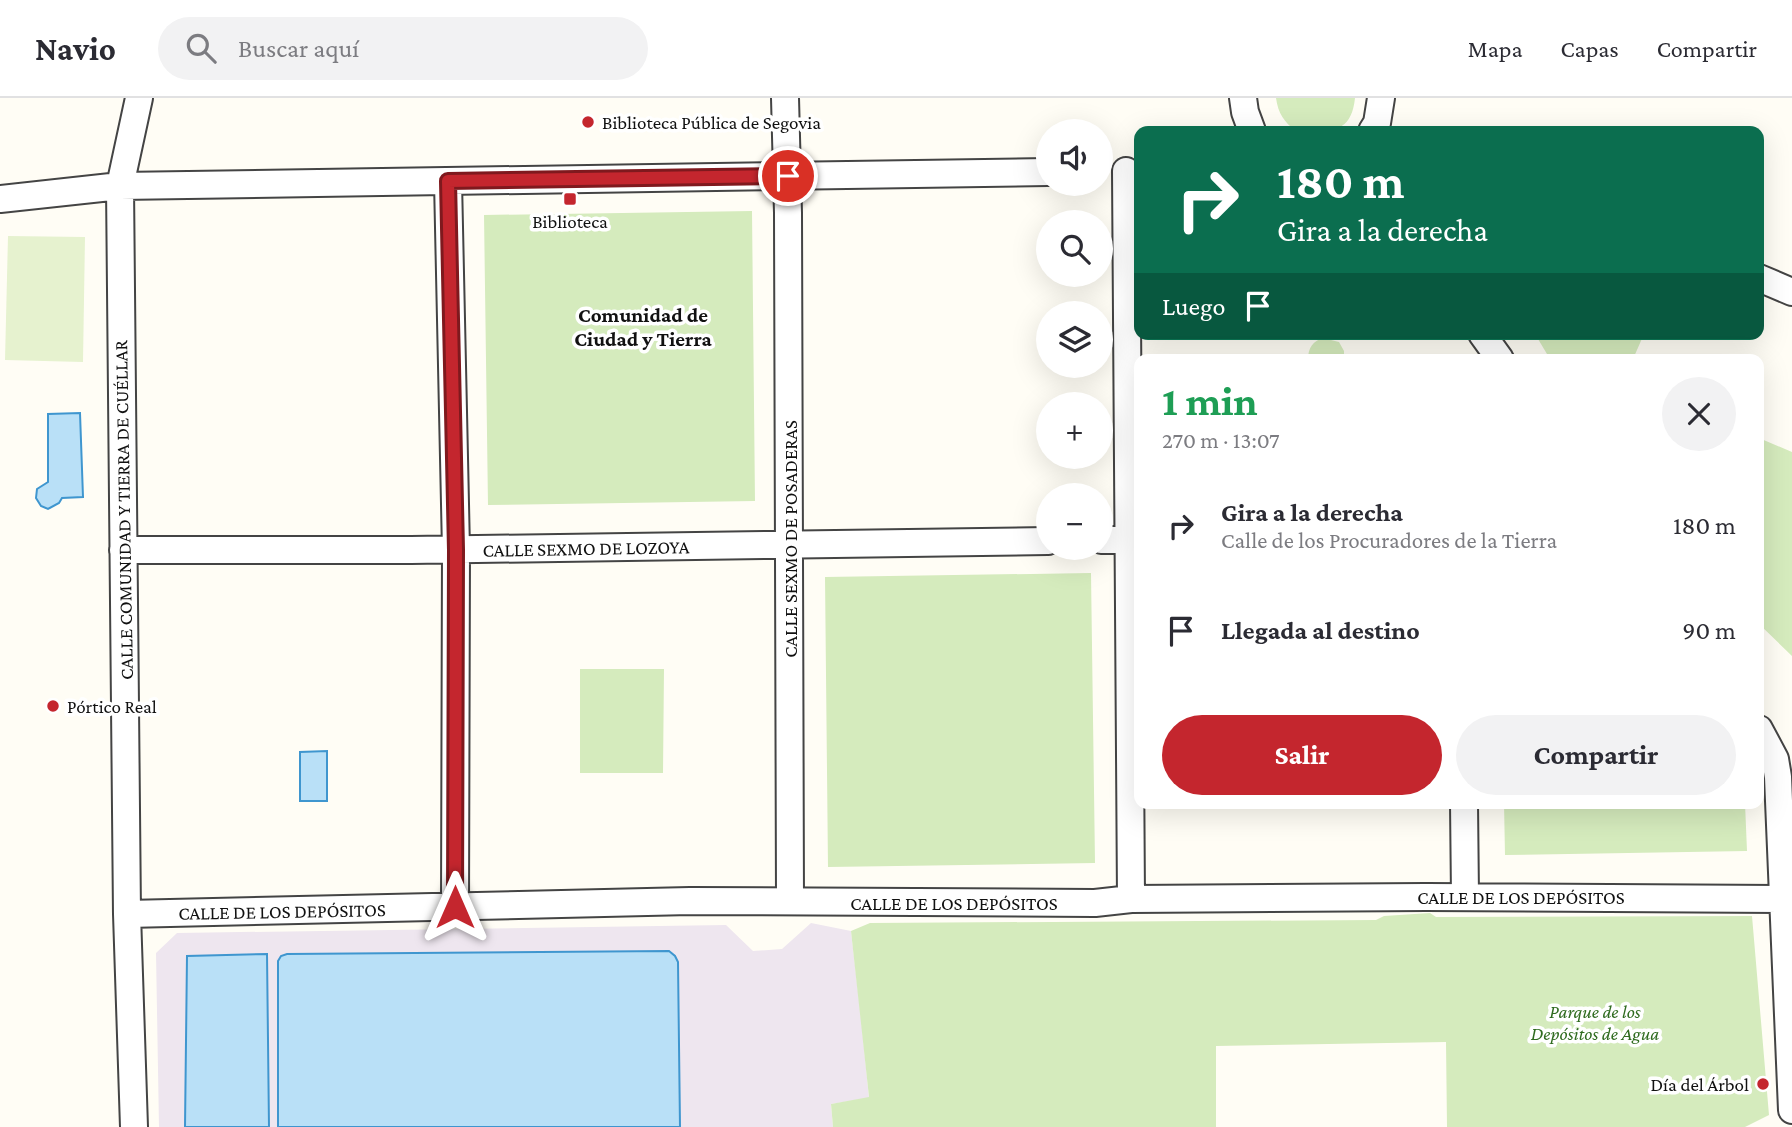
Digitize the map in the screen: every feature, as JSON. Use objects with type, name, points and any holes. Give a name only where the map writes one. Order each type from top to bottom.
[{"type":"street","name":"CALLE COMUNIDAD Y TIERRA DE CUÉLLAR","points":[[134,1127],[127,914],[120,186],[139,98]]},
{"type":"street","name":"CALLE SEXMO DE POSADERAS","points":[[785,98],[788,176],[790,901]]},
{"type":"street","points":[[1122,171],[1134,540],[1131,899]]},
{"type":"street","points":[[0,199],[120,186],[1036,172]]},
{"type":"street","points":[[448,181],[456,550],[455,907]]},
{"type":"street","points":[[1764,280],[1792,292]]},
{"type":"street","points":[[1113,540],[1134,540]]},
{"type":"street","name":"CALLE SEXMO DE LOZOYA","points":[[124,550],[456,550],[1036,541]]},
{"type":"street","points":[[1764,738],[1775,759],[1778,778],[1792,1110]]},
{"type":"street","points":[[1464,809],[1465,898]]},
{"type":"street","name":"CALLE DE LOS DEPÓSITOS","points":[[127,914],[690,901],[1096,903],[1131,899],[1782,899]]},
{"type":"shaded area","points":[[811,923],[851,931],[861,1018],[869,1098],[831,1104],[833,1127],[159,1127],[156,953],[177,933],[726,925],[753,951],[782,949]]},
{"type":"green space","points":[[1276,98],[1355,98],[1353,111],[1342,126],[1290,126],[1280,113]]},
{"type":"green space","points":[[752,211],[755,501],[488,505],[484,215]]},
{"type":"green space","points":[[8,236],[85,237],[83,362],[5,360]]},
{"type":"green space","points":[[1539,340],[1641,340],[1635,354],[1547,354]]},
{"type":"green space","points":[[1316,341],[1339,342],[1344,354],[1309,354]]},
{"type":"green space","points":[[1764,440],[1792,452],[1792,656],[1764,629]]},
{"type":"green space","points":[[1091,573],[1095,863],[828,867],[825,577]]},
{"type":"green space","points":[[580,669],[664,669],[663,773],[580,773]]},
{"type":"green space","points":[[1504,809],[1745,809],[1747,851],[1505,855]]},
{"type":"green space","name":"Parque de los Depósitos de Agua","points":[[1430,913],[1436,917],[1752,916],[1769,1115],[1745,1127],[1447,1127],[1446,1042],[1216,1046],[1216,1127],[833,1127],[831,1104],[869,1097],[851,931],[870,923],[1376,920],[1384,916]]},
{"type":"water","points":[[80,413],[83,497],[62,498],[48,509],[41,506],[36,498],[37,489],[48,482],[48,414]]},
{"type":"water","points":[[327,751],[327,801],[300,801],[300,752]]},
{"type":"water","points":[[669,951],[678,962],[680,1127],[278,1127],[278,961],[281,956]]},
{"type":"water","points":[[267,954],[269,1127],[185,1127],[187,956]]},
{"type":"place","name":"Biblioteca Pública de Segovia","points":[[588,122]]},
{"type":"place","name":"Biblioteca","points":[[570,199]]},
{"type":"place","name":"Pórtico Real","points":[[53,706]]},
{"type":"place","name":"Día del Árbol","points":[[1763,1084]]},
{"type":"district","name":"Comunidad de Ciudad y Tierra","points":[[643,327]]},
{"type":"route","points":[[455,907],[456,550],[448,181],[788,176]]}]
